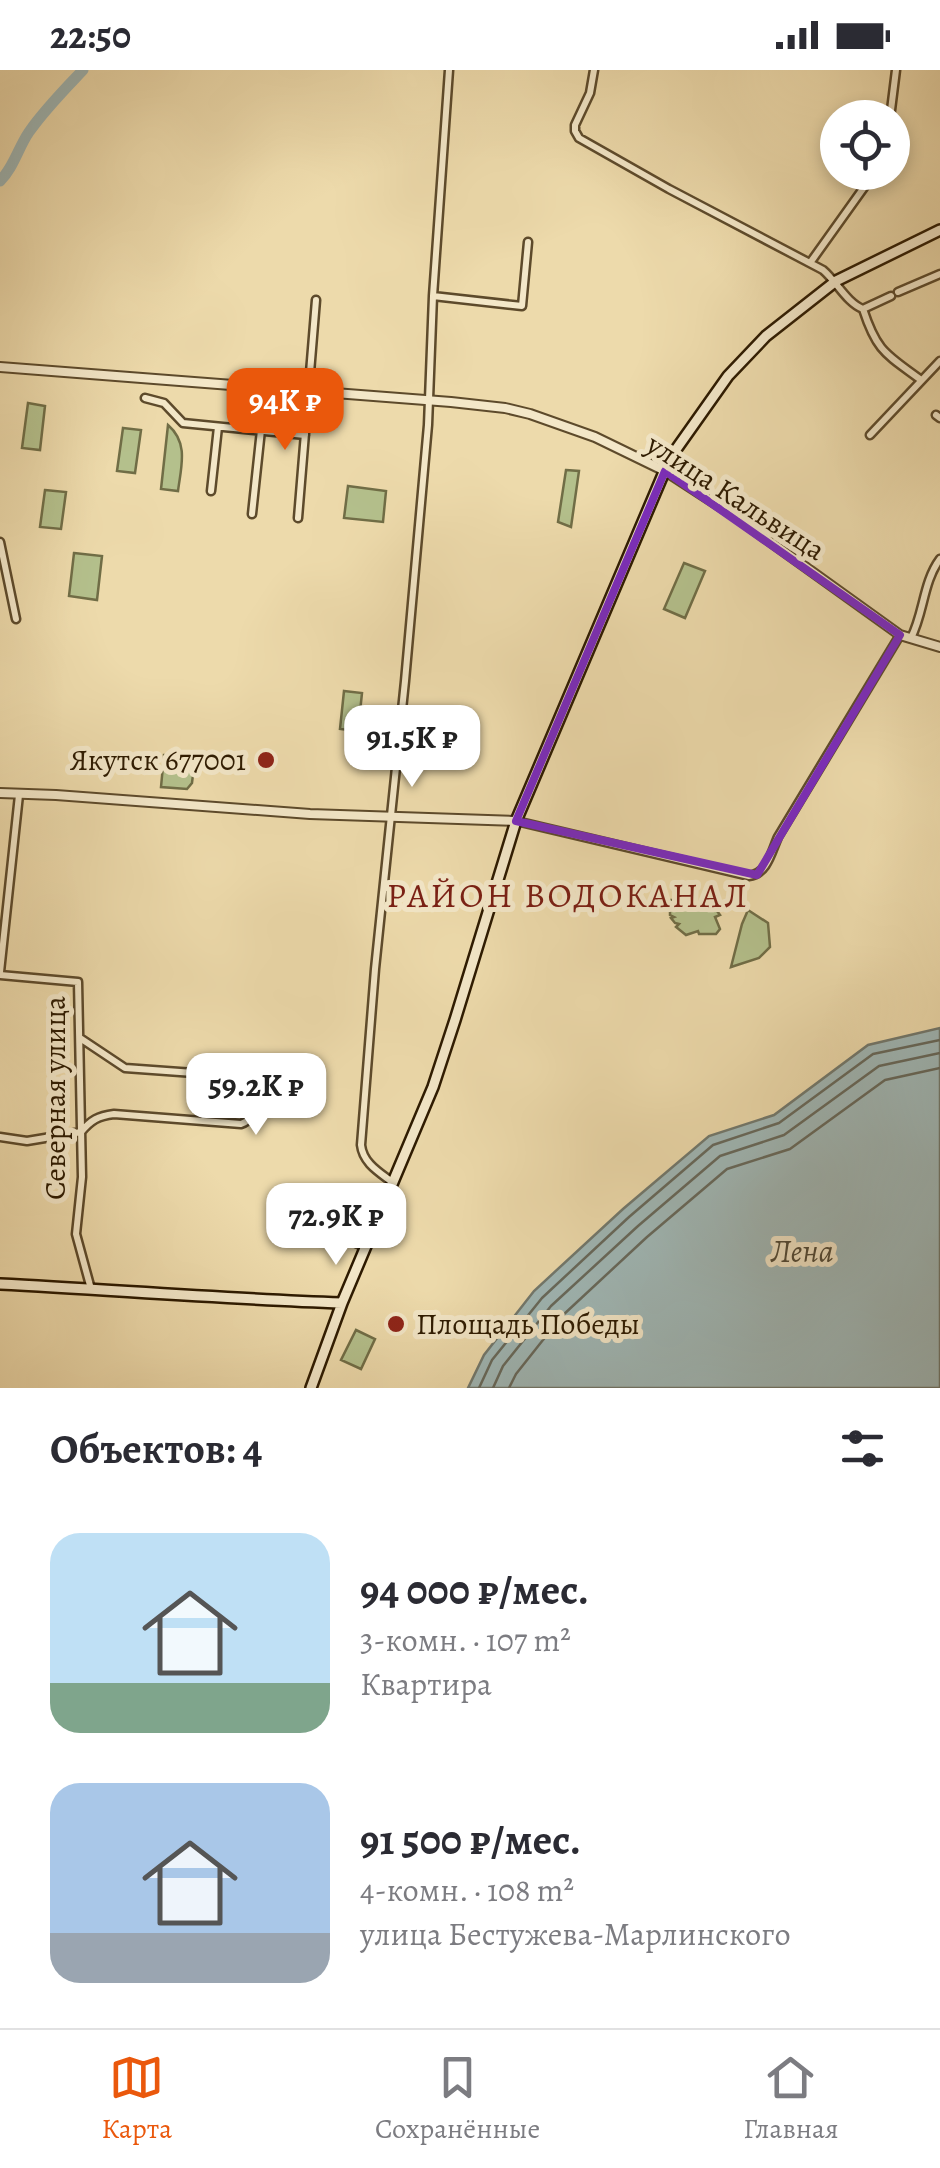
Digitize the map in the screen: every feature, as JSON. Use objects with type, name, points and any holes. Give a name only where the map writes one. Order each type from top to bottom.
[{"type":"main road","points":[[311,1388],[444,1054],[516,820],[670,458],[748,352],[836,281],[940,230]]},
{"type":"main road","points":[[0,1284],[342,1303]]},
{"type":"street","points":[[393,1183],[370,1164],[361,1145],[420,527],[449,70]]},
{"type":"street","points":[[594,70],[590,93],[575,124],[579,138],[810,263],[836,281],[852,304],[863,309],[876,344],[921,380]]},
{"type":"street","points":[[892,100],[896,70]]},
{"type":"street","points":[[810,263],[861,190]]},
{"type":"street","points":[[432,296],[522,306],[528,242]]},
{"type":"street","points":[[863,309],[940,274]]},
{"type":"street","points":[[298,518],[316,300]]},
{"type":"street","points":[[870,435],[940,361]]},
{"type":"street","name":"улица Кальвица","points":[[0,367],[429,400],[530,414],[594,437],[665,471],[900,634],[940,647]]},
{"type":"street","points":[[145,398],[164,403],[183,423],[304,435]]},
{"type":"street","points":[[211,491],[218,427]]},
{"type":"street","points":[[252,514],[261,430]]},
{"type":"street","points":[[0,542],[16,619]]},
{"type":"street","points":[[912,638],[931,572],[940,559]]},
{"type":"street","points":[[0,794],[248,810],[516,820],[749,876],[761,873],[778,837],[900,634]]},
{"type":"street","points":[[0,973],[19,794]]},
{"type":"street","name":"Северная улица","points":[[0,973],[78,982],[82,1178],[76,1234],[92,1289]]},
{"type":"street","points":[[0,1138],[27,1141],[81,1132],[90,1120],[114,1114],[241,1124],[253,1117],[257,1090],[254,1081],[246,1076],[125,1068],[80,1038]]},
{"type":"street","points":[[339,1236],[365,1248]]},
{"type":"highlighted area","points":[[665,471],[900,635],[757,875],[516,821]]},
{"type":"green space","points":[[28,403],[45,406],[40,450],[22,448]]},
{"type":"green space","points":[[168,425],[181,447],[178,491],[161,489]]},
{"type":"green space","points":[[123,428],[141,430],[135,473],[117,471]]},
{"type":"green space","points":[[566,470],[579,471],[571,527],[558,522]]},
{"type":"green space","points":[[348,486],[386,491],[383,522],[344,518]]},
{"type":"green space","points":[[45,490],[66,492],[61,529],[40,527]]},
{"type":"green space","points":[[74,553],[102,556],[97,600],[69,596]]},
{"type":"green space","points":[[684,563],[705,571],[685,618],[664,609]]},
{"type":"green space","points":[[344,691],[362,693],[358,731],[340,729]]},
{"type":"green space","points":[[164,755],[195,758],[192,783],[187,789],[161,787]]},
{"type":"green space","points":[[670,900],[714,907],[720,915],[715,917],[720,929],[716,934],[698,931],[686,935],[671,918],[674,917],[667,904]]},
{"type":"green space","points":[[748,910],[768,923],[770,947],[759,958],[731,967],[742,924]]},
{"type":"green space","points":[[356,1330],[375,1339],[361,1369],[341,1360]]},
{"type":"water","name":"Лена","points":[[940,1028],[940,1388],[468,1388],[484,1355],[534,1291],[709,1136],[774,1115],[868,1045]]},
{"type":"waterway","points":[[0,181],[35,124],[83,70]]},
{"type":"place","name":"Якутск 677001","points":[[266,760]]},
{"type":"place","name":"Площадь Победы","points":[[396,1324]]},
{"type":"district","name":"РАЙОН ВОДОКАНАЛ","points":[[568,895]]}]
